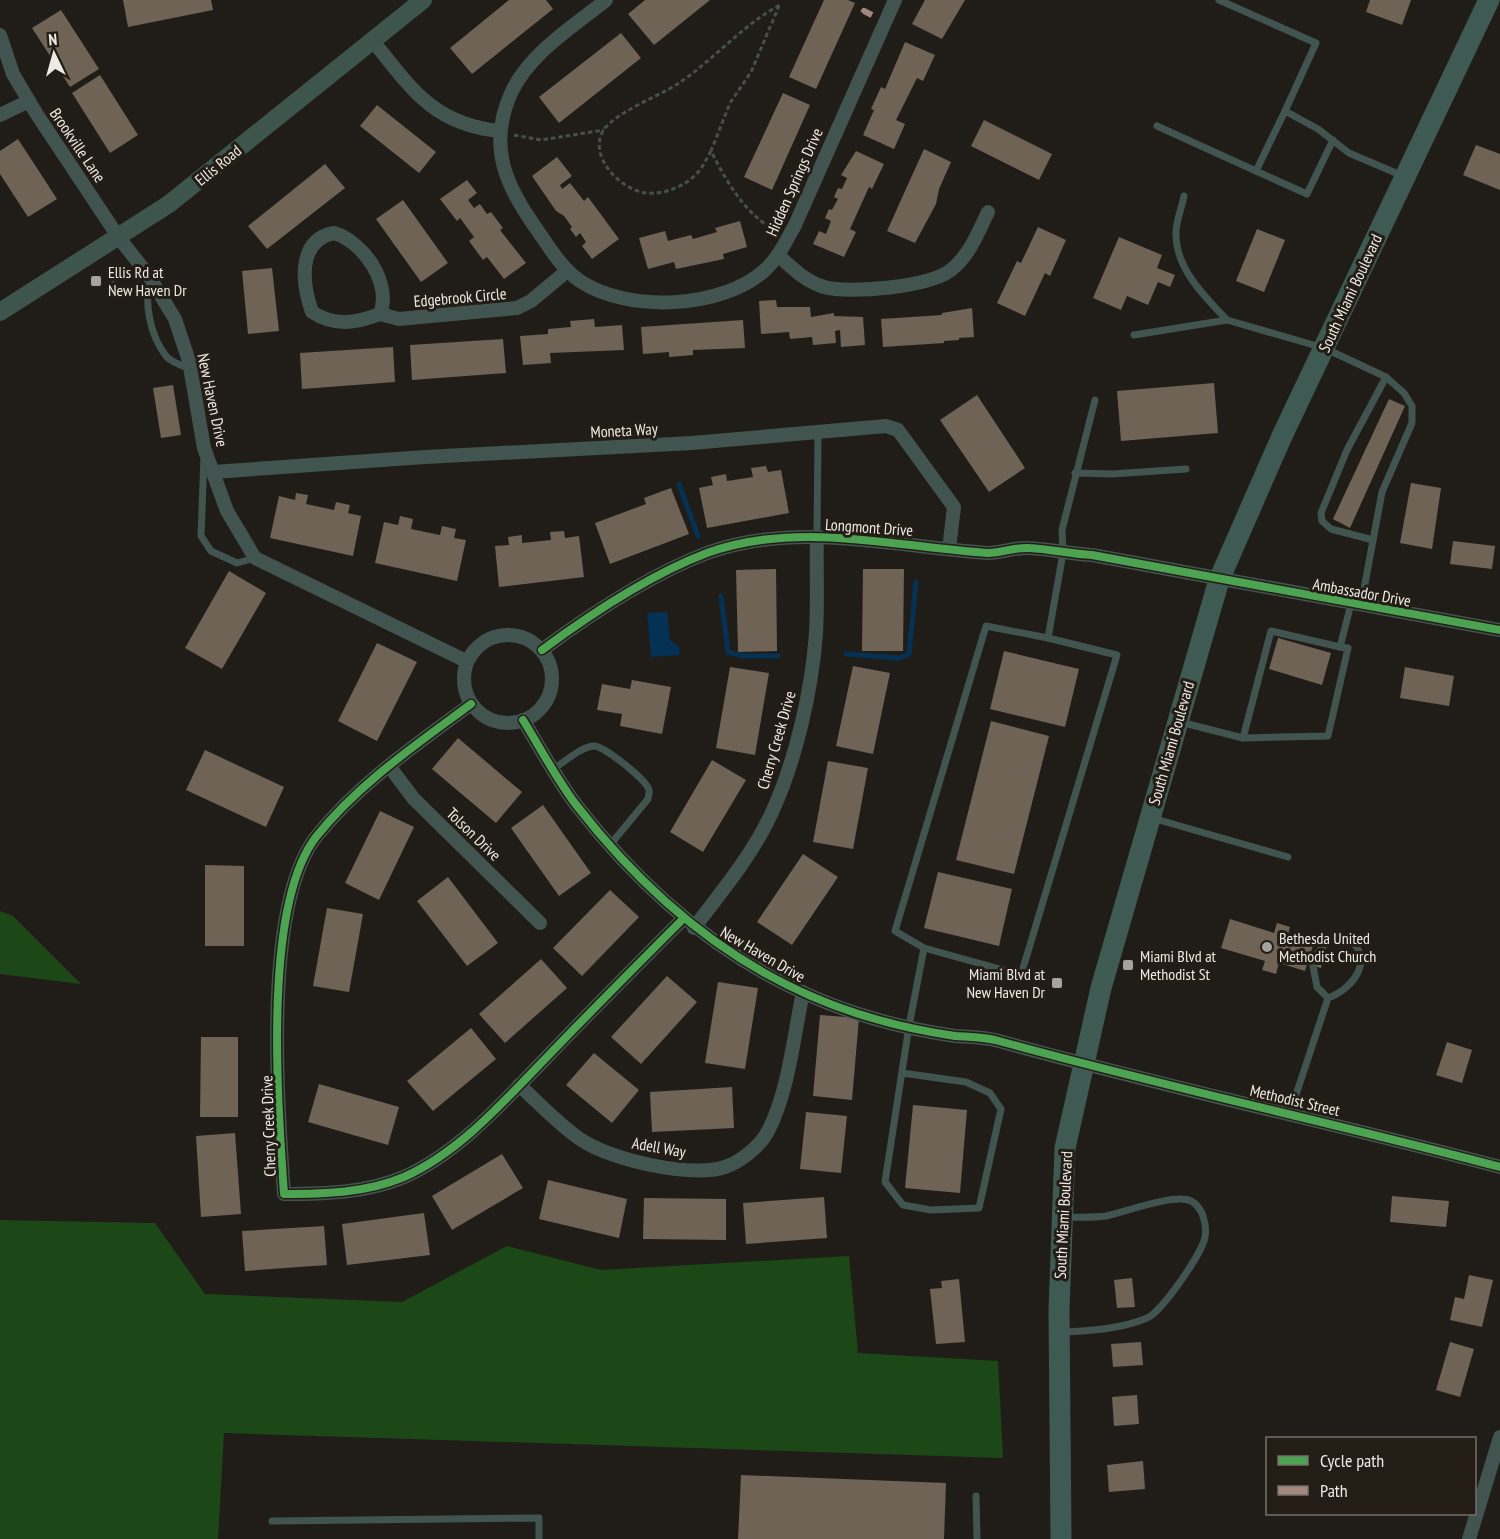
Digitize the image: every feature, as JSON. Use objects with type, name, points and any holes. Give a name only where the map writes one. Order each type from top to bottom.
[{"type":"main road","name":"Ellis Road","points":[[0,312],[169,204],[423,0]]},
{"type":"main road","name":"South Miami Boulevard","points":[[1061,1539],[1059,1332],[1065,1148],[1082,1064],[1101,988],[1219,580],[1324,348],[1489,0]]},
{"type":"street","name":"Hidden Springs Drive","points":[[606,0],[548,48],[522,75],[504,110],[503,168],[517,202],[567,271],[583,283],[619,299],[662,302],[702,298],[740,288],[764,270],[778,255],[895,0]]},
{"type":"street","name":"Brookville Lane","points":[[0,35],[13,74],[119,238]]},
{"type":"street","points":[[373,42],[428,105],[450,120],[478,129],[504,133]]},
{"type":"street","points":[[0,115],[29,101]]},
{"type":"street","points":[[778,255],[801,276],[823,286],[848,289],[922,283],[944,274],[961,260],[970,250],[988,212]]},
{"type":"street","name":"Edgebrook Circle","points":[[380,314],[383,293],[379,280],[355,244],[334,233],[322,235],[313,242],[307,254],[305,270],[312,312],[324,320],[339,323],[360,321],[380,314],[399,319],[517,308],[531,301],[567,271]]},
{"type":"street","name":"New Haven Drive","points":[[119,238],[149,276],[175,319],[191,369],[204,448],[227,511],[255,558]]},
{"type":"street","name":"Moneta Way","points":[[213,472],[819,433],[886,426],[898,430],[954,507],[950,549]]},
{"type":"street","name":"Longmont Drive","points":[[542,650],[638,588],[709,553],[777,539],[817,537],[898,541],[991,553],[1027,548],[1092,555],[1219,580]]},
{"type":"street","name":"Cherry Creek Drive","points":[[694,928],[755,843],[772,812],[784,782],[813,668],[816,632],[817,537]]},
{"type":"street","points":[[255,558],[466,661]]},
{"type":"street","name":"Ambassador Drive","points":[[1219,580],[1500,630]]},
{"type":"street","points":[[501,635],[523,638],[542,650],[549,662],[552,676],[551,690],[545,703],[536,713],[523,720],[509,723],[494,721],[481,715],[471,704],[465,691],[463,676],[466,661],[487,639],[501,635]]},
{"type":"street","name":"Cherry Creek Drive","points":[[471,704],[389,766],[354,797],[316,838],[295,874],[279,984],[279,1119],[284,1194],[324,1194],[369,1188],[403,1177],[440,1158],[519,1085],[683,919]]},
{"type":"street","name":"New Haven Drive","points":[[523,720],[576,804],[657,896],[694,928],[759,970],[803,992],[873,1018],[951,1035],[994,1040],[1082,1064]]},
{"type":"street","name":"Tolson Drive","points":[[389,766],[414,799],[540,923]]},
{"type":"street","name":"Adell Way","points":[[519,1085],[581,1140],[622,1158],[683,1170],[725,1167],[750,1153],[767,1134],[782,1094],[803,992]]},
{"type":"street","name":"Methodist Street","points":[[1082,1064],[1290,1113],[1500,1167]]},
{"type":"street","points":[[1469,1539],[1500,1437]]},
{"type":"lane","points":[[1219,0],[1316,43],[1256,171]]},
{"type":"lane","points":[[1285,111],[1333,140],[1349,153],[1405,177]]},
{"type":"lane","points":[[1157,126],[1307,194],[1333,140]]},
{"type":"lane","points":[[1184,196],[1176,233],[1179,251],[1199,290],[1227,320]]},
{"type":"lane","points":[[149,276],[146,298],[153,331],[166,358],[191,369]]},
{"type":"lane","points":[[1134,335],[1227,320],[1324,348],[1386,377],[1404,393],[1412,406],[1412,423],[1382,492],[1373,540],[1356,605],[1340,647]]},
{"type":"lane","points":[[1373,540],[1331,529],[1322,522],[1321,513],[1347,450],[1386,377]]},
{"type":"lane","points":[[1048,638],[1063,553],[1062,530],[1095,400]]},
{"type":"lane","points":[[817,537],[819,433]]},
{"type":"lane","points":[[204,448],[201,536],[211,551],[237,563],[255,558]]},
{"type":"lane","points":[[1075,473],[1112,474],[1186,469]]},
{"type":"lane","points":[[986,626],[1048,638],[1117,655],[1021,975],[924,948],[895,930],[986,626]]},
{"type":"lane","points":[[1178,722],[1243,738],[1328,736],[1348,648],[1271,631],[1243,738]]},
{"type":"lane","points":[[553,769],[585,748],[596,746],[605,749],[644,782],[649,790],[648,799],[610,845]]},
{"type":"lane","points":[[1150,817],[1288,857]]},
{"type":"lane","points":[[1290,1113],[1328,998],[1345,990],[1353,981],[1361,959],[1359,949],[1352,941],[1336,936],[1323,943],[1317,954]]},
{"type":"lane","points":[[902,1073],[966,1082],[990,1092],[1000,1109],[979,1208],[931,1210],[903,1205],[885,1182],[909,1026],[924,948]]},
{"type":"lane","points":[[1313,966],[1317,987],[1328,998]]},
{"type":"lane","points":[[1059,1332],[1091,1331],[1150,1318],[1179,1286],[1206,1238],[1202,1214],[1190,1200],[1172,1200],[1104,1216],[1061,1217]]},
{"type":"lane","points":[[976,1496],[977,1539]]},
{"type":"lane","points":[[272,1521],[539,1518],[539,1539]]},
{"type":"path","points":[[780,4],[751,72],[730,103],[711,151],[699,172],[678,188],[646,193],[627,186],[605,163],[600,150],[604,130],[614,120],[677,84],[759,16],[780,4]]},
{"type":"path","points":[[504,133],[541,140],[572,133],[604,130]]},
{"type":"path","points":[[711,151],[733,190],[763,224],[779,232]]},
{"type":"path","points":[[111,284],[129,272]]},
{"type":"green space","points":[[0,911],[13,916],[81,984],[0,974]]},
{"type":"green space","points":[[0,1220],[155,1223],[205,1294],[402,1302],[507,1246],[601,1270],[849,1256],[858,1353],[998,1361],[1003,1458],[224,1433],[218,1539],[0,1539]]},
{"type":"water","points":[[667,612],[670,640],[679,647],[680,655],[651,657],[647,613]]},
{"type":"building","points":[[123,0],[211,0],[213,10],[128,27]]},
{"type":"building","points":[[509,0],[546,0],[553,9],[472,74],[450,48]]},
{"type":"building","points":[[645,0],[710,0],[654,45],[628,14]]},
{"type":"building","points":[[824,0],[848,0],[855,3],[816,89],[789,77]]},
{"type":"building","points":[[925,0],[965,0],[942,39],[912,24]]},
{"type":"building","points":[[1370,0],[1411,0],[1402,25],[1366,12]]},
{"type":"building","points":[[61,10],[99,69],[70,87],[32,28]]},
{"type":"building","points":[[621,33],[641,58],[559,123],[539,97]]},
{"type":"building","points":[[905,42],[935,55],[923,81],[917,78],[896,120],[905,124],[894,149],[863,135],[874,110],[871,109],[881,87],[885,89]]},
{"type":"building","points":[[100,75],[138,135],[110,153],[72,93]]},
{"type":"building","points":[[783,93],[810,105],[772,190],[744,177]]},
{"type":"building","points":[[377,105],[436,152],[419,173],[360,126]]},
{"type":"building","points":[[984,120],[1052,154],[1039,180],[971,146]]},
{"type":"building","points":[[18,139],[57,199],[28,217],[0,174],[0,151]]},
{"type":"building","points":[[1476,145],[1500,154],[1500,190],[1463,175]]},
{"type":"building","points":[[924,149],[951,162],[939,189],[936,204],[915,243],[887,231]]},
{"type":"building","points":[[856,151],[884,164],[872,189],[869,187],[850,229],[856,232],[844,257],[813,244],[819,231],[826,234],[831,221],[825,218],[838,199],[834,197],[838,188],[842,189],[847,178],[841,175]]},
{"type":"building","points":[[557,157],[572,176],[560,185],[562,189],[570,183],[584,201],[588,197],[619,239],[592,259],[582,246],[586,242],[580,233],[576,237],[570,229],[572,227],[564,216],[556,211],[532,176]]},
{"type":"building","points":[[325,164],[345,188],[267,249],[248,226]]},
{"type":"building","points":[[467,180],[477,193],[468,200],[474,208],[480,204],[487,214],[491,212],[503,228],[500,230],[526,263],[504,279],[487,257],[483,260],[469,241],[474,237],[460,218],[457,221],[440,199]]},
{"type":"building","points":[[403,200],[448,263],[421,282],[376,219]]},
{"type":"building","points":[[740,221],[747,247],[723,254],[724,259],[676,269],[674,262],[648,269],[639,238],[665,231],[668,241],[691,235],[693,239],[717,232],[715,228]]},
{"type":"building","points":[[1038,227],[1066,240],[1050,276],[1045,273],[1025,316],[997,303],[1017,261],[1021,263]]},
{"type":"building","points":[[1257,229],[1285,240],[1264,292],[1236,281]]},
{"type":"building","points":[[1119,237],[1162,255],[1157,268],[1175,275],[1170,287],[1158,282],[1148,305],[1127,296],[1121,310],[1093,298]]},
{"type":"building","points":[[272,268],[279,331],[248,334],[242,271]]},
{"type":"building","points":[[776,300],[777,307],[810,307],[811,317],[834,313],[834,316],[863,317],[865,345],[841,347],[840,330],[835,331],[836,343],[813,345],[812,337],[790,339],[789,332],[761,334],[759,301]]},
{"type":"building","points":[[972,308],[974,337],[944,341],[944,343],[883,347],[881,319],[942,315],[942,313]]},
{"type":"building","points":[[594,319],[595,327],[622,325],[624,350],[550,353],[551,363],[523,365],[520,336],[548,334],[548,329],[571,327],[570,321]]},
{"type":"building","points":[[743,320],[745,348],[693,350],[693,355],[669,357],[669,352],[643,354],[641,327]]},
{"type":"building","points":[[503,339],[506,373],[412,380],[410,345]]},
{"type":"building","points":[[393,347],[395,382],[302,389],[300,353]]},
{"type":"building","points":[[1214,383],[1218,433],[1121,441],[1117,391]]},
{"type":"building","points":[[173,385],[181,435],[161,438],[153,388]]},
{"type":"building","points":[[977,395],[1025,468],[989,492],[940,420]]},
{"type":"building","points":[[1389,399],[1405,406],[1350,528],[1333,519]]},
{"type":"building","points":[[766,466],[768,472],[781,470],[789,513],[707,528],[699,488],[713,485],[711,477],[726,474],[727,481],[753,477],[751,468]]},
{"type":"building","points":[[1411,483],[1441,488],[1432,549],[1400,543]]},
{"type":"building","points":[[671,488],[689,534],[610,564],[595,523],[646,504],[644,498]]},
{"type":"building","points":[[296,493],[308,495],[306,504],[334,510],[336,502],[350,505],[348,513],[361,516],[353,556],[270,538],[279,496],[295,500]]},
{"type":"building","points":[[400,516],[413,519],[411,529],[440,535],[442,526],[456,529],[454,538],[466,540],[457,581],[375,563],[384,522],[398,525]]},
{"type":"building","points":[[564,531],[565,538],[579,536],[584,577],[499,587],[495,546],[509,545],[508,537],[522,535],[522,543],[551,540],[550,532]]},
{"type":"building","points":[[1453,541],[1495,546],[1492,569],[1450,564]]},
{"type":"building","points":[[776,569],[777,651],[738,652],[736,570]]},
{"type":"building","points":[[863,569],[904,569],[903,651],[862,651]]},
{"type":"building","points":[[229,571],[266,593],[222,669],[185,648]]},
{"type":"building","points":[[1278,638],[1331,653],[1322,685],[1269,669]]},
{"type":"building","points":[[377,643],[417,662],[377,741],[338,721]]},
{"type":"building","points":[[1004,651],[1079,669],[1065,727],[990,709]]},
{"type":"building","points":[[853,666],[890,673],[873,754],[836,746]]},
{"type":"building","points":[[730,667],[769,673],[755,755],[716,748]]},
{"type":"building","points":[[1405,667],[1454,676],[1449,706],[1400,698]]},
{"type":"building","points":[[632,680],[671,687],[662,734],[620,726],[622,714],[597,710],[602,684],[630,689]]},
{"type":"building","points":[[991,721],[1049,736],[1014,874],[956,860]]},
{"type":"building","points":[[458,738],[522,792],[496,823],[432,769]]},
{"type":"building","points":[[205,750],[284,787],[266,827],[186,790]]},
{"type":"building","points":[[712,760],[746,780],[703,852],[670,832]]},
{"type":"building","points":[[828,761],[868,768],[853,849],[813,842]]},
{"type":"building","points":[[543,805],[591,873],[559,896],[511,828]]},
{"type":"building","points":[[380,811],[414,827],[379,900],[345,883]]},
{"type":"building","points":[[803,854],[838,877],[792,945],[757,922]]},
{"type":"building","points":[[205,865],[244,866],[244,946],[205,946]]},
{"type":"building","points":[[938,872],[1012,889],[999,946],[924,928]]},
{"type":"building","points":[[448,877],[498,943],[467,966],[417,901]]},
{"type":"building","points":[[610,890],[639,917],[582,976],[553,948]]},
{"type":"building","points":[[327,908],[363,914],[349,992],[313,986]]},
{"type":"building","name":"Bethesda United Methodist Church","points":[[1230,919],[1274,933],[1277,923],[1290,927],[1287,938],[1313,945],[1311,952],[1324,956],[1321,968],[1307,964],[1305,971],[1279,963],[1276,974],[1262,970],[1265,961],[1221,948]]},
{"type":"building","points":[[541,959],[567,988],[505,1043],[479,1014]]},
{"type":"building","points":[[667,976],[697,1002],[641,1064],[611,1037]]},
{"type":"building","points":[[718,982],[758,988],[745,1069],[705,1063]]},
{"type":"building","points":[[820,1015],[859,1018],[852,1100],[813,1096]]},
{"type":"building","points":[[471,1028],[496,1059],[433,1111],[407,1081]]},
{"type":"building","points":[[201,1037],[238,1037],[238,1117],[200,1117]]},
{"type":"building","points":[[1447,1042],[1472,1050],[1462,1083],[1436,1075]]},
{"type":"building","points":[[594,1053],[639,1090],[612,1123],[566,1085]]},
{"type":"building","points":[[319,1084],[399,1107],[388,1145],[308,1122]]},
{"type":"building","points":[[732,1087],[734,1128],[652,1132],[650,1092]]},
{"type":"building","points":[[913,1105],[967,1110],[960,1193],[905,1188]]},
{"type":"building","points":[[806,1112],[847,1116],[841,1173],[800,1169]]},
{"type":"building","points":[[235,1133],[241,1214],[201,1217],[196,1136]]},
{"type":"building","points":[[502,1154],[523,1188],[452,1230],[432,1196]]},
{"type":"building","points":[[548,1180],[627,1199],[619,1238],[539,1219]]},
{"type":"building","points":[[1392,1196],[1449,1201],[1446,1227],[1390,1222]]},
{"type":"building","points":[[824,1197],[827,1238],[746,1244],[743,1203]]},
{"type":"building","points":[[644,1198],[726,1199],[726,1240],[643,1239]]},
{"type":"building","points":[[424,1213],[430,1255],[347,1265],[342,1224]]},
{"type":"building","points":[[324,1226],[327,1265],[245,1271],[242,1231]]},
{"type":"building","points":[[1469,1275],[1493,1280],[1482,1327],[1450,1320],[1455,1297],[1464,1299]]},
{"type":"building","points":[[1132,1278],[1135,1307],[1117,1308],[1114,1280]]},
{"type":"building","points":[[959,1279],[965,1342],[936,1344],[930,1289],[942,1288],[941,1281]]},
{"type":"building","points":[[1141,1342],[1143,1365],[1113,1367],[1111,1344]]},
{"type":"building","points":[[1450,1342],[1474,1349],[1460,1397],[1436,1390]]},
{"type":"building","points":[[1137,1395],[1139,1424],[1114,1426],[1112,1397]]},
{"type":"building","points":[[1143,1461],[1145,1489],[1109,1492],[1107,1465]]},
{"type":"building","points":[[741,1475],[946,1483],[944,1539],[738,1539]]},
{"type":"waterway","points":[[679,484],[698,536]]},
{"type":"waterway","points":[[846,654],[899,658],[909,654],[916,582]]},
{"type":"waterway","points":[[721,596],[728,652],[743,656],[778,656]]},
{"type":"marked path","points":[[863,13],[864,11],[872,15]]},
{"type":"cycle path","points":[[542,650],[622,596],[685,562],[742,543],[777,538],[812,537],[847,538],[988,553],[1029,548],[1092,555],[1500,630]]},
{"type":"cycle path","points":[[471,704],[409,750],[350,799],[316,837],[299,869],[287,910],[277,1009],[277,1061],[284,1194],[330,1193],[375,1186],[404,1177],[444,1154],[497,1108],[683,919]]},
{"type":"cycle path","points":[[523,720],[577,806],[638,876],[708,936],[745,962],[785,984],[827,1003],[892,1024],[955,1036],[994,1040],[1500,1167]]},
{"type":"place","name":"Ellis Rd at New Haven Dr","points":[[96,281]]},
{"type":"place","name":"Bethesda United Methodist Church","points":[[1267,947]]},
{"type":"place","name":"Miami Blvd at Methodist St","points":[[1128,965]]},
{"type":"place","name":"Miami Blvd at New Haven Dr","points":[[1057,983]]}]
